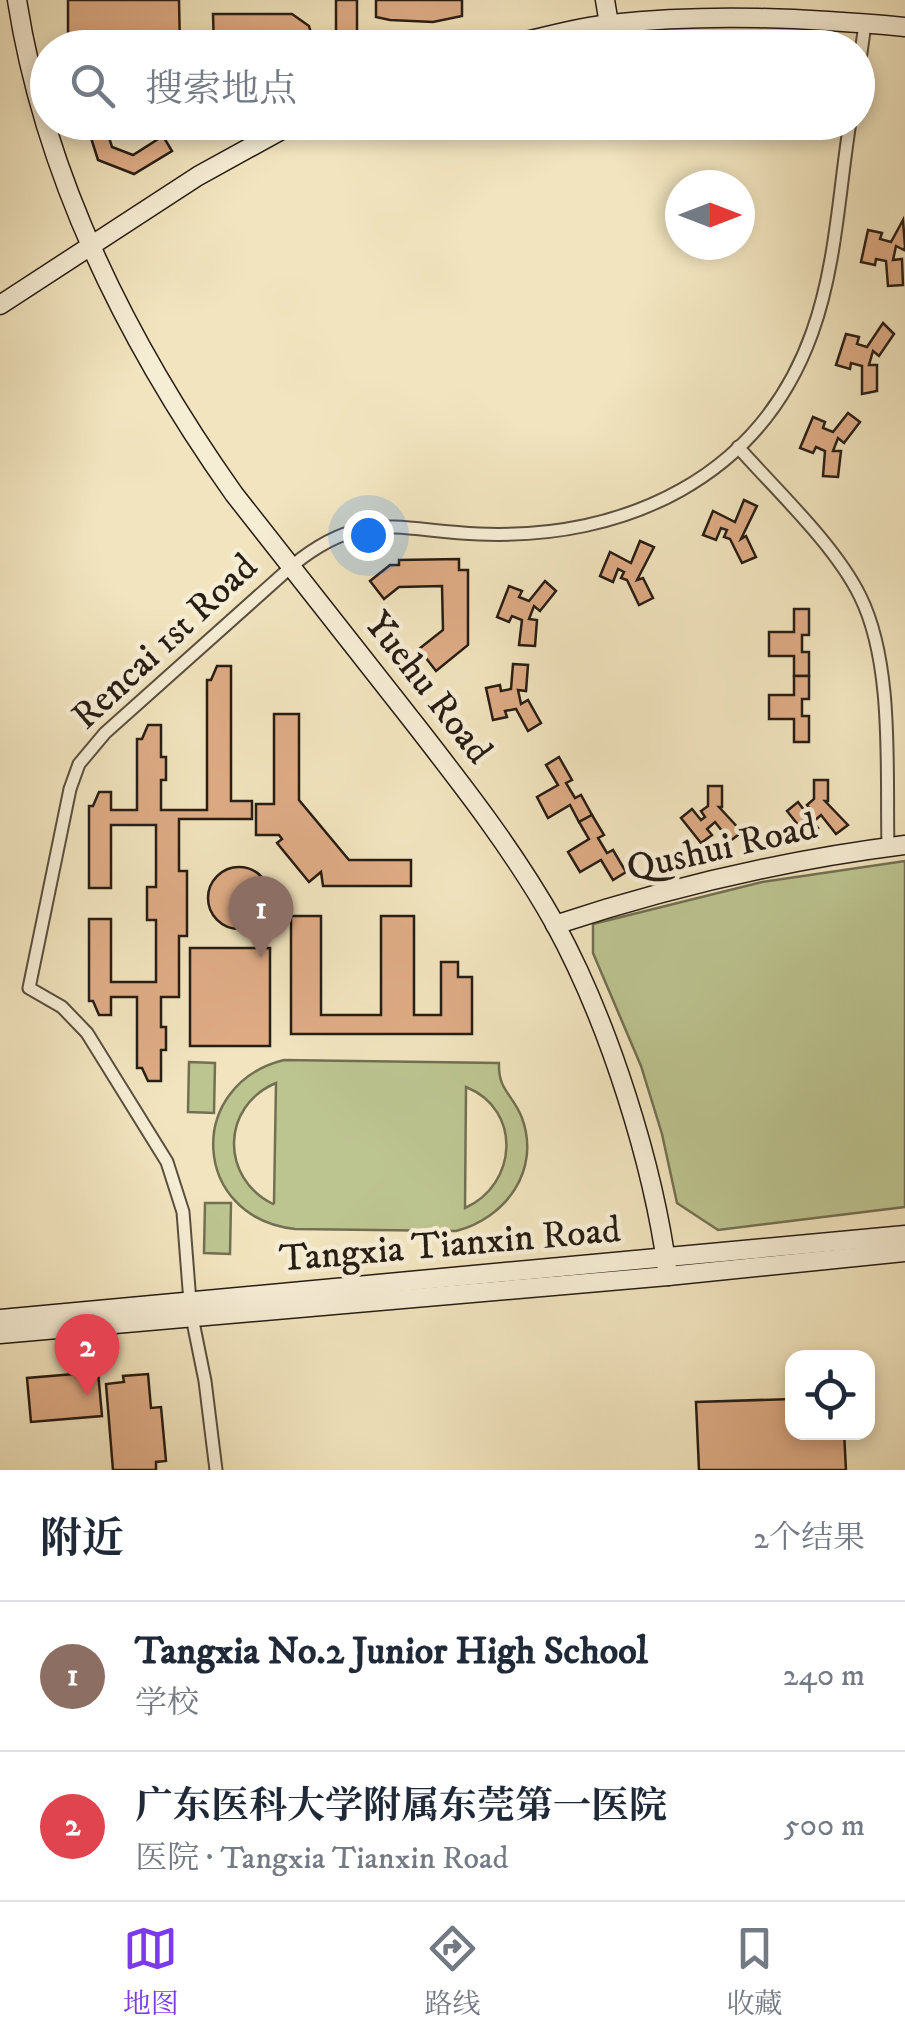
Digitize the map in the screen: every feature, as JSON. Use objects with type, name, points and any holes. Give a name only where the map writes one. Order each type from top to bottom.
[{"type":"street","name":"Yuehu Road","points":[[17,0],[30,53]]},
{"type":"street","points":[[605,0],[608,24]]},
{"type":"street","points":[[580,30],[608,24],[798,18],[905,27]]},
{"type":"street","points":[[864,30],[865,24]]},
{"type":"street","name":"Yuehu Road","points":[[53,140],[91,243],[142,353],[172,404],[234,494],[470,795],[555,924],[575,962],[623,1089],[667,1267]]},
{"type":"street","points":[[0,305],[204,172],[263,140]]},
{"type":"street","points":[[292,566],[328,541],[369,526],[503,535],[580,529],[619,520],[690,486],[738,447],[776,404],[796,370],[823,296],[847,140]]},
{"type":"street","points":[[738,447],[842,566],[860,594],[872,624],[880,655],[896,846]]},
{"type":"street","name":"Rencai 1st Road","points":[[191,1310],[183,1212],[167,1162],[87,1033],[62,1007],[29,988],[70,789],[79,764],[104,732],[292,566]]},
{"type":"street","name":"Qushui Road","points":[[555,924],[708,880],[896,846]]},
{"type":"street","name":"Tangxia Tianxin Road","points":[[667,1267],[905,1236]]},
{"type":"street","name":"Tangxia Tianxin Road","points":[[0,1334],[191,1310],[667,1267],[905,1252]]},
{"type":"street","points":[[191,1310],[205,1380],[216,1470]]},
{"type":"street","name":"Tangxia Tianxin Road","points":[[0,1319],[191,1310]]},
{"type":"green space","points":[[905,861],[905,1207],[718,1230],[677,1203],[662,1134],[641,1066],[593,953],[593,924],[762,882]]},
{"type":"green space","points":[[284,1060],[499,1063],[501,1080],[522,1118],[527,1137],[523,1173],[504,1203],[474,1225],[456,1231],[295,1229],[261,1220],[236,1201],[220,1177],[213,1150],[216,1122],[229,1095],[252,1074]],"holes":[[[276,1083],[274,1203],[273,1204],[243,1177],[234,1142],[245,1108]],[[466,1087],[497,1112],[506,1148],[495,1183],[465,1208]]]},
{"type":"green space","points":[[189,1062],[215,1063],[214,1113],[188,1112]]},
{"type":"green space","points":[[205,1203],[231,1203],[230,1254],[204,1253]]},
{"type":"building","points":[[68,0],[179,0],[180,30],[68,30]]},
{"type":"building","points":[[336,0],[357,0],[357,30],[336,30]]},
{"type":"building","points":[[376,0],[462,0],[462,16],[433,22],[390,20],[376,17]]},
{"type":"building","points":[[213,14],[292,14],[310,30],[213,30]]},
{"type":"building","points":[[92,140],[110,140],[112,147],[133,155],[157,140],[165,140],[172,151],[134,174],[98,160]]},
{"type":"building","points":[[903,220],[905,247],[904,250],[896,246],[893,260],[902,259],[903,285],[888,286],[886,261],[876,259],[875,265],[861,262],[868,230],[882,233],[880,239],[891,242]]},
{"type":"building","points":[[883,323],[894,334],[879,356],[873,351],[869,365],[877,365],[877,391],[862,394],[862,366],[851,363],[850,369],[836,365],[846,334],[859,337],[857,344],[867,347]]},
{"type":"building","points":[[848,413],[860,422],[844,443],[838,438],[833,451],[841,451],[838,477],[823,476],[825,451],[816,447],[813,453],[800,448],[813,417],[825,422],[823,428],[833,432]]},
{"type":"building","points":[[744,500],[757,506],[741,539],[746,536],[756,557],[742,563],[730,539],[724,537],[727,530],[721,528],[716,540],[703,535],[713,511],[735,522]]},
{"type":"building","points":[[640,541],[654,547],[637,580],[643,578],[653,598],[639,605],[627,580],[621,578],[624,572],[618,569],[613,582],[600,576],[610,552],[631,563]]},
{"type":"building","points":[[459,559],[459,570],[468,570],[468,645],[436,671],[419,649],[443,630],[442,586],[399,587],[384,599],[370,581],[390,565],[399,565],[399,560]]},
{"type":"building","points":[[545,581],[556,591],[540,611],[534,606],[529,619],[537,620],[535,646],[519,645],[522,620],[512,616],[509,622],[497,617],[509,586],[522,591],[519,597],[529,601]]},
{"type":"building","points":[[794,609],[809,609],[809,635],[802,635],[802,652],[809,652],[809,676],[794,676],[794,656],[769,656],[769,632],[794,632]]},
{"type":"building","points":[[513,664],[528,665],[526,691],[518,690],[521,704],[528,700],[541,723],[528,731],[516,709],[505,711],[507,717],[493,720],[486,688],[500,685],[501,691],[511,689]]},
{"type":"building","points":[[217,666],[231,666],[231,801],[252,801],[252,819],[179,819],[179,871],[187,871],[187,936],[179,936],[179,997],[161,997],[166,1050],[161,1050],[161,1081],[148,1081],[142,1068],[137,1068],[137,997],[111,997],[111,1015],[99,1015],[93,1001],[89,1001],[89,919],[111,919],[111,982],[156,982],[156,920],[147,920],[147,887],[156,887],[156,825],[111,825],[111,888],[89,888],[89,806],[93,806],[99,792],[111,792],[111,810],[137,810],[137,739],[142,739],[148,725],[161,725],[166,780],[161,780],[161,810],[207,810],[207,680],[211,680]]},
{"type":"building","points":[[794,676],[809,676],[809,699],[802,699],[802,716],[809,716],[809,742],[794,742],[794,719],[769,719],[769,695],[794,695]]},
{"type":"building","points":[[274,714],[299,714],[299,800],[349,860],[411,860],[411,886],[323,886],[321,872],[309,882],[277,843],[282,839],[279,835],[256,835],[256,804],[274,804]]},
{"type":"building","points":[[559,757],[572,780],[566,783],[575,798],[581,795],[592,815],[579,822],[570,805],[548,818],[537,797],[558,785],[546,765]]},
{"type":"building","points":[[814,780],[828,780],[825,801],[848,825],[836,834],[821,815],[813,822],[818,828],[807,836],[787,811],[798,802],[807,814],[811,810],[807,805],[814,799]]},
{"type":"building","points":[[708,786],[722,786],[719,807],[742,832],[730,841],[715,822],[707,829],[712,835],[701,843],[681,818],[692,809],[701,820],[705,817],[701,811],[708,806]]},
{"type":"building","points":[[592,815],[604,835],[598,838],[607,853],[613,850],[626,872],[613,880],[601,860],[580,872],[568,852],[589,839],[579,822]]},
{"type":"building","points":[[239,867],[261,876],[270,898],[261,920],[239,929],[217,920],[208,898],[217,876]]},
{"type":"building","points":[[291,916],[321,916],[321,1015],[381,1015],[381,916],[414,916],[414,1015],[441,1015],[441,962],[458,962],[458,977],[472,977],[472,1034],[291,1034]]},
{"type":"building","points":[[190,948],[270,948],[270,1046],[190,1046]]},
{"type":"building","points":[[98,1372],[102,1416],[31,1422],[27,1378]]},
{"type":"building","points":[[148,1374],[151,1408],[161,1407],[166,1461],[156,1462],[156,1470],[113,1470],[106,1384],[124,1382],[123,1376]]},
{"type":"building","points":[[785,1399],[785,1440],[844,1440],[846,1470],[699,1470],[696,1402]]},
{"type":"place","name":"Tangxia No.2 Junior High School","points":[[261,958]]},
{"type":"place","name":"广东医科大学附属东莞第一医院","points":[[87,1396]]}]
